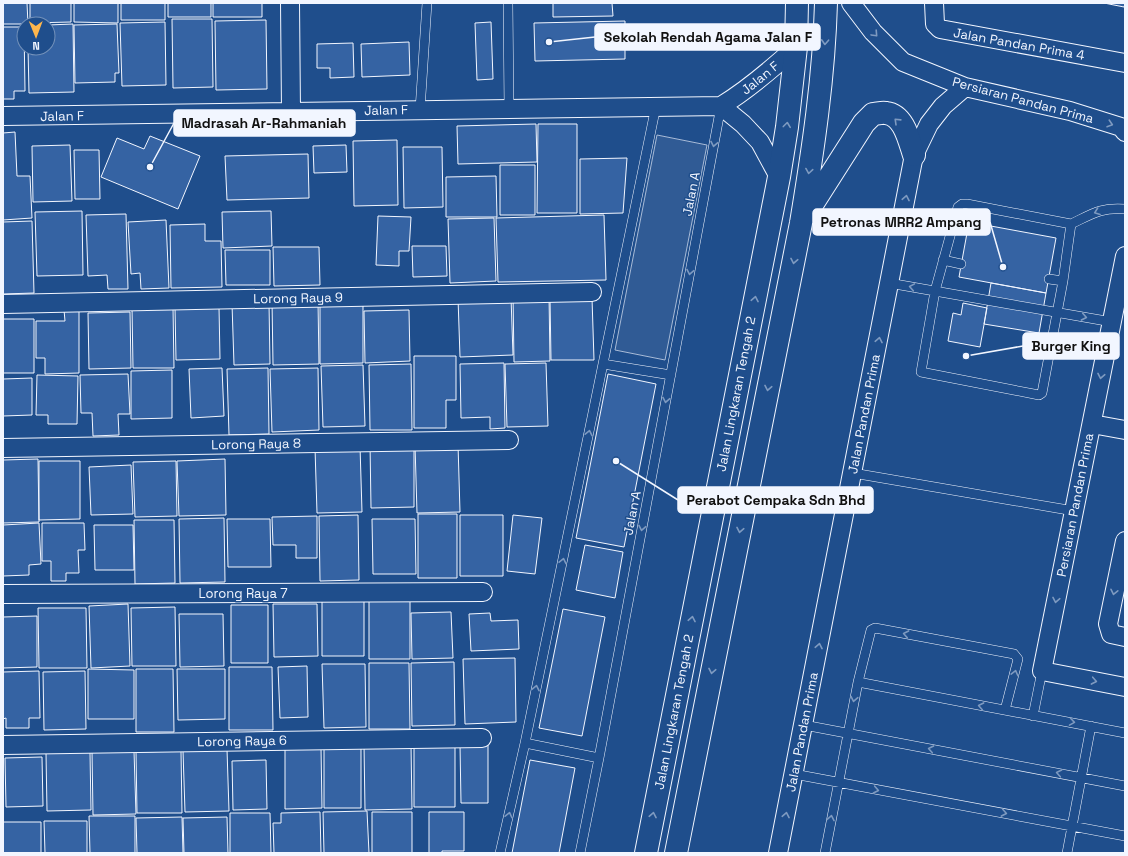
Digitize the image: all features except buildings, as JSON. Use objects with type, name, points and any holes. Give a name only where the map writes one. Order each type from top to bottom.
[{"type":"highway","name":"Jalan Lingkaran Tengah 2","points":[[646,853],[779,177],[787,126],[796,47],[797,3]]},
{"type":"highway","points":[[679,849],[801,223],[815,132],[825,42],[826,3]]},
{"type":"highway","points":[[801,223],[864,123],[873,114],[886,113],[898,119],[905,130],[914,155]]},
{"type":"street","points":[[290,3],[291,111]]},
{"type":"street","name":"Persiaran Pandan Prima","points":[[852,3],[873,32],[903,62],[966,86],[1070,110],[1121,127],[1125,132]]},
{"type":"street","name":"Jalan Pandan Prima 4","points":[[934,3],[935,24],[940,29],[1125,63]]},
{"type":"street","name":"Jalan F","points":[[3,116],[721,106],[764,76],[796,47]]},
{"type":"street","name":"Jalan Pandan Prima","points":[[778,853],[914,155],[929,124],[943,106],[966,86]]},
{"type":"street","points":[[721,106],[743,124],[760,142],[779,177]]},
{"type":"street","name":"Persiaran Pandan Prima","points":[[1042,671],[1125,256]]},
{"type":"street","name":"Lorong Raya 9","points":[[3,304],[592,292]]},
{"type":"street","points":[[1092,424],[1125,430]]},
{"type":"street","name":"Lorong Raya 8","points":[[3,448],[509,440]]},
{"type":"street","points":[[1125,541],[1108,624],[1111,634],[1125,637]]},
{"type":"street","name":"Lorong Raya 7","points":[[3,594],[483,592]]},
{"type":"street","points":[[1042,671],[1125,687]]},
{"type":"street","name":"Lorong Raya 6","points":[[3,745],[482,738]]},
{"type":"lane","points":[[420,110],[427,3]]},
{"type":"lane","points":[[508,3],[509,109]]},
{"type":"lane","points":[[500,853],[525,743],[656,106]]},
{"type":"lane","name":"Jalan A","points":[[580,853],[721,106]]},
{"type":"lane","points":[[1071,224],[1063,281],[1042,393],[1039,395],[921,372],[935,291],[958,207],[962,204],[967,204],[1071,224],[1098,210],[1113,208],[1125,209]]},
{"type":"lane","points":[[943,260],[961,264]]},
{"type":"lane","points":[[1049,279],[1063,281]]},
{"type":"lane","points":[[889,283],[1112,322]]},
{"type":"lane","points":[[603,364],[671,375]]},
{"type":"lane","points":[[853,473],[1074,511]]},
{"type":"lane","points":[[825,853],[858,682],[871,630],[875,628],[1014,654],[1018,659],[1005,710]]},
{"type":"lane","points":[[1033,716],[1042,671]]},
{"type":"lane","points":[[858,682],[1125,733]]},
{"type":"lane","points":[[804,725],[1125,786]]},
{"type":"lane","points":[[1067,853],[1091,726]]},
{"type":"lane","points":[[525,743],[599,758]]},
{"type":"lane","points":[[794,774],[1125,836]]},
{"type":"shaded area","points":[[657,135],[707,145],[665,360],[615,350]]},
{"type":"place","name":"Sekolah Rendah Agama Jalan F","points":[[549,42]]},
{"type":"place","name":"Madrasah Ar-Rahmaniah","points":[[150,167]]},
{"type":"place","name":"Petronas MRR2 Ampang","points":[[1003,267]]},
{"type":"place","name":"Burger King","points":[[966,356]]},
{"type":"place","name":"Perabot Cempaka Sdn Bhd","points":[[616,461]]}]
